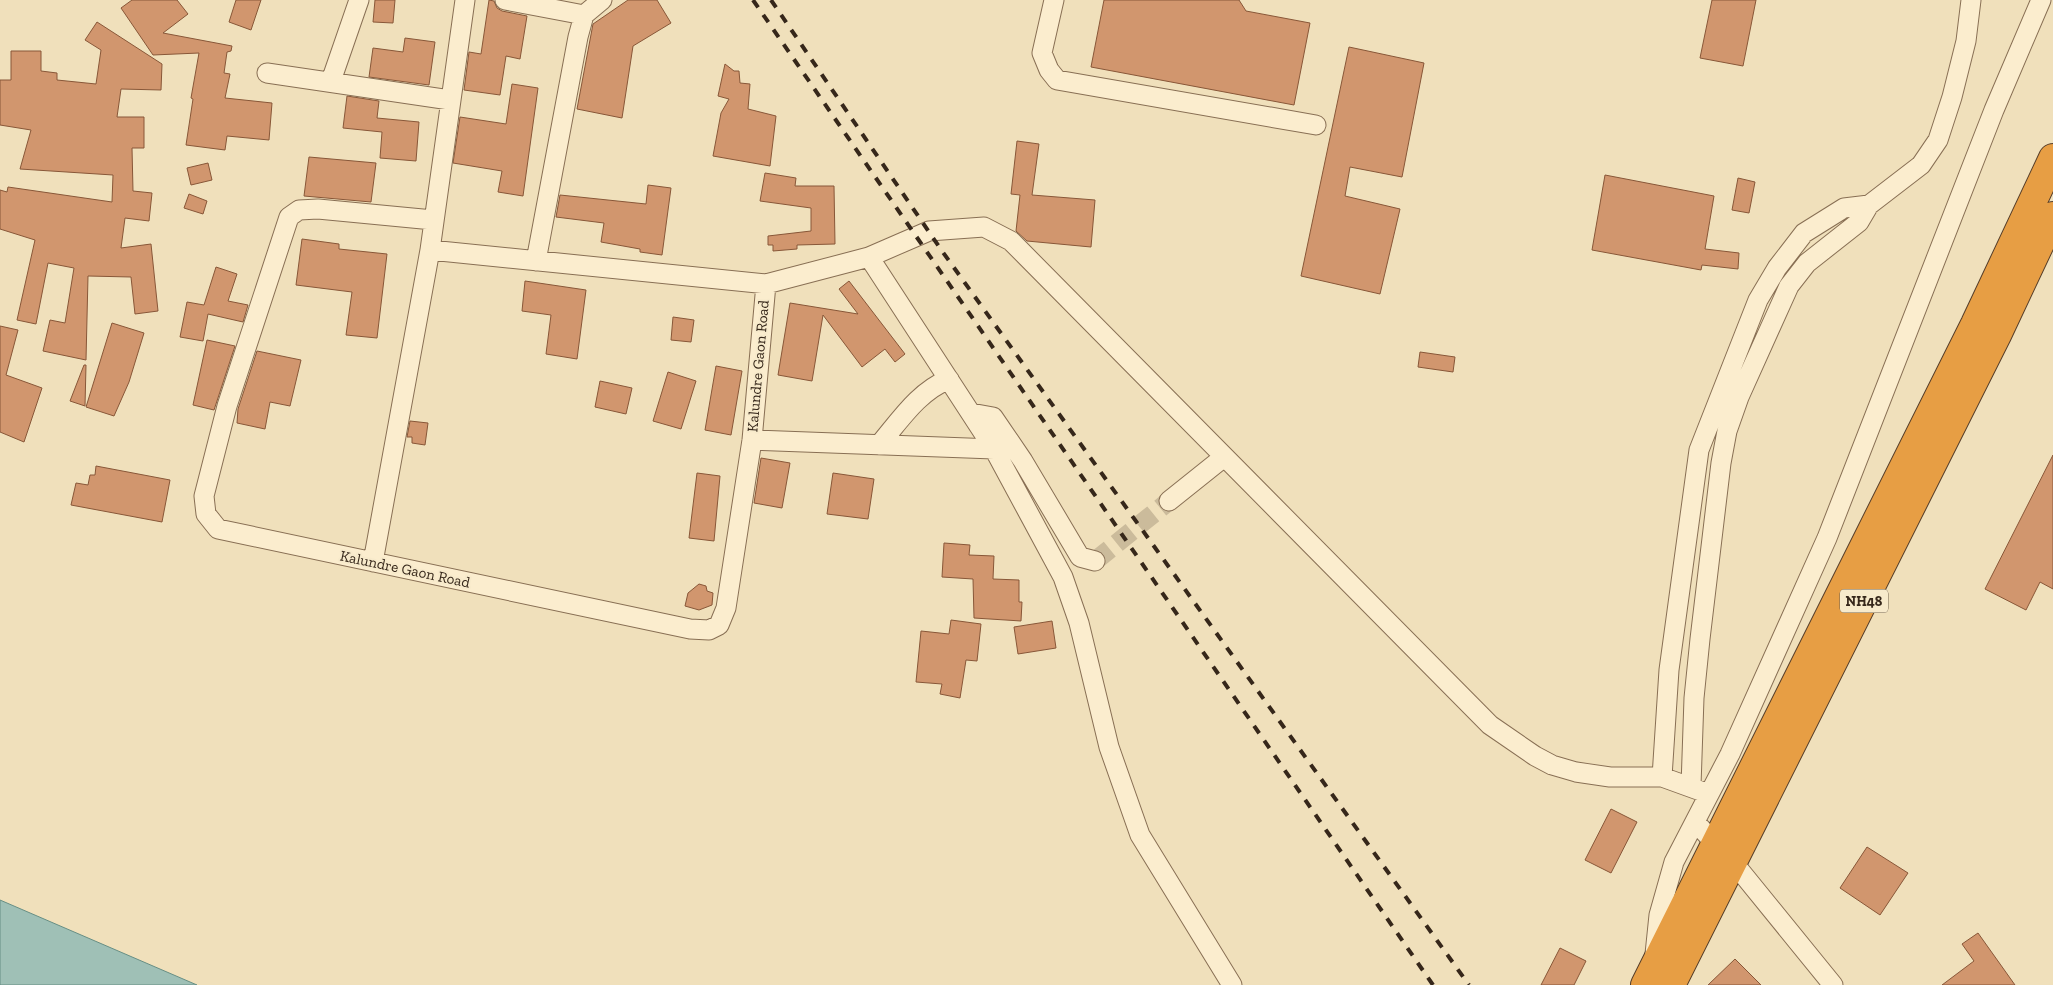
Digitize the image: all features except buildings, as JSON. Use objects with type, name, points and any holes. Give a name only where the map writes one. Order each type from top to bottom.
[{"type":"highway","name":"NH48","points":[[1724,853],[1772,731],[1975,324],[2053,158]]},
{"type":"highway","name":"NH48","points":[[1657,979],[1998,335],[2053,216]]},
{"type":"street","points":[[331,82],[359,0]]},
{"type":"street","points":[[372,562],[430,250],[465,0]]},
{"type":"street","points":[[505,0],[584,15]]},
{"type":"street","points":[[536,261],[578,37],[584,15],[602,0]]},
{"type":"street","points":[[1054,0],[1042,54],[1049,70],[1057,80],[1316,125]]},
{"type":"street","points":[[1690,786],[1694,698],[1721,463],[1727,431],[1739,397],[1789,286],[1808,263],[1859,222],[1869,205],[1921,165],[1938,140],[1966,41],[1971,0]]},
{"type":"street","points":[[1657,979],[1660,916],[1674,862],[1746,718],[1827,538],[1994,110],[2041,0]]},
{"type":"street","points":[[267,73],[450,100]]},
{"type":"street","points":[[1662,777],[1669,670],[1698,450],[1758,300],[1777,268],[1804,233],[1844,208],[1869,205]]},
{"type":"street","name":"Kalundre Gaon Road","points":[[433,220],[318,209],[299,210],[289,217],[227,406],[204,496],[206,514],[218,529],[690,629],[709,630],[719,626],[726,608],[752,440],[766,284]]},
{"type":"street","points":[[430,250],[766,284],[869,257],[929,231],[984,227],[1011,241],[1490,725],[1535,756],[1552,765],[1576,772],[1610,777],[1662,777],[1708,794]]},
{"type":"street","points":[[869,257],[994,449],[1063,577],[1079,623],[1109,746],[1140,835],[1232,985]]},
{"type":"street","points":[[880,445],[919,397],[935,385],[949,379]]},
{"type":"street","points":[[971,413],[993,417],[1023,461],[1080,557],[1095,561]]},
{"type":"street","points":[[752,440],[994,449]]},
{"type":"street","points":[[1169,501],[1224,457]]},
{"type":"street","points":[[1746,718],[1772,731]]},
{"type":"street","points":[[1695,822],[1724,853],[1833,985]]},
{"type":"water","points":[[0,900],[197,985],[0,985]]},
{"type":"tunnel","points":[[1095,561],[1169,501]]},
{"type":"railway","points":[[753,0],[1433,985]]},
{"type":"railway","points":[[771,0],[942,251],[1469,985]]}]
